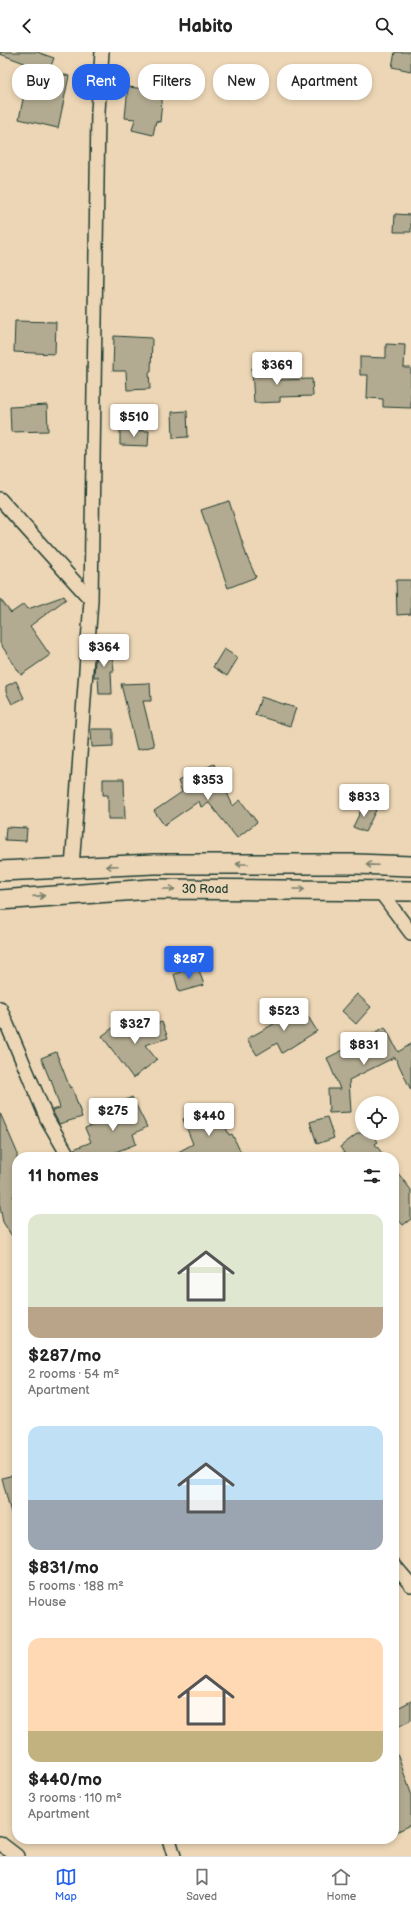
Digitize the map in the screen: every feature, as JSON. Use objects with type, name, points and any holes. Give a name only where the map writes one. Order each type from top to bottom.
[{"type":"main road","name":"30 Road","points":[[0,871],[154,864],[356,864],[411,866]]},
{"type":"main road","name":"30 Road","points":[[0,900],[151,889],[411,891]]},
{"type":"street","points":[[72,868],[90,600],[98,111],[102,52]]},
{"type":"street","points":[[0,499],[90,600]]},
{"type":"street","points":[[379,890],[411,933]]},
{"type":"street","points":[[0,1008],[47,1119],[66,1152]]},
{"type":"street","points":[[399,1571],[411,1585]]},
{"type":"street","points":[[0,1842],[17,1856]]},
{"type":"street","points":[[170,1844],[174,1856]]},
{"type":"building","points":[[0,52],[37,52],[54,58],[52,64],[27,64],[0,54]]},
{"type":"building","points":[[395,52],[411,52],[411,71],[392,67]]},
{"type":"building","points":[[64,75],[69,76],[64,100]]},
{"type":"building","points":[[130,87],[138,88],[138,100],[162,100],[160,122],[156,121],[153,135],[132,130],[135,119],[125,118],[127,100],[130,100]]},
{"type":"building","points":[[23,100],[64,100],[58,128],[19,119]]},
{"type":"building","points":[[395,214],[411,215],[411,232],[394,232]]},
{"type":"building","points":[[15,321],[56,322],[55,354],[14,352]]},
{"type":"building","points":[[114,336],[152,338],[151,372],[149,372],[150,389],[127,390],[126,371],[113,371]]},
{"type":"building","points":[[386,344],[405,345],[404,368],[411,368],[411,408],[383,407],[383,399],[367,398],[368,375],[360,375],[360,357],[386,358]]},
{"type":"building","points":[[278,366],[279,380],[312,379],[313,396],[280,397],[280,402],[254,403],[252,368]]},
{"type":"building","points":[[47,405],[48,431],[11,432],[10,407]]},
{"type":"building","points":[[187,411],[188,437],[173,438],[172,412]]},
{"type":"building","points":[[120,430],[149,431],[148,446],[120,445]]},
{"type":"building","points":[[229,501],[247,557],[256,577],[228,588],[201,510]]},
{"type":"building","points":[[396,580],[411,580],[411,614],[397,615]]},
{"type":"building","points":[[64,596],[66,599],[30,626],[50,655],[21,675],[0,643],[0,599],[11,613],[24,604],[28,609]]},
{"type":"building","points":[[111,643],[114,671],[111,671],[112,694],[99,694],[98,677],[94,677],[96,645]]},
{"type":"building","points":[[224,649],[238,658],[227,676],[213,667]]},
{"type":"building","points":[[16,681],[24,698],[12,704],[6,692],[6,686]]},
{"type":"building","points":[[150,683],[151,701],[143,701],[154,746],[137,750],[121,684]]},
{"type":"building","points":[[261,697],[296,708],[290,726],[255,715]]},
{"type":"building","points":[[91,729],[113,729],[113,746],[92,747]]},
{"type":"building","points":[[214,764],[233,806],[240,800],[257,822],[237,838],[209,803],[201,807],[199,801],[164,825],[154,811],[182,792],[178,781]]},
{"type":"building","points":[[103,779],[124,779],[125,819],[108,819],[108,795],[103,795]]},
{"type":"building","points":[[364,804],[376,810],[365,832],[353,827]]},
{"type":"building","points":[[6,827],[27,828],[26,841],[5,840]]},
{"type":"building","points":[[198,967],[204,985],[179,992],[174,974]]},
{"type":"building","points":[[357,994],[371,1007],[356,1024],[342,1011]]},
{"type":"building","points":[[301,1005],[317,1031],[282,1053],[277,1043],[257,1055],[247,1039],[286,1017],[285,1015]]},
{"type":"building","points":[[126,1018],[134,1030],[162,1022],[168,1038],[145,1045],[157,1060],[133,1078],[102,1036]]},
{"type":"building","points":[[385,1027],[398,1052],[411,1044],[411,1090],[395,1057],[349,1080],[351,1112],[329,1113],[328,1089],[340,1089],[327,1058],[370,1037],[369,1036]]},
{"type":"building","points":[[56,1052],[70,1088],[72,1087],[82,1117],[59,1124],[52,1110],[60,1108],[51,1079],[50,1080],[41,1058]]},
{"type":"building","points":[[132,1097],[147,1127],[133,1134],[136,1144],[116,1152],[75,1152],[74,1149],[91,1142],[85,1128],[121,1114],[116,1105]]},
{"type":"building","points":[[216,1105],[229,1135],[232,1134],[241,1152],[178,1152],[193,1144],[183,1119]]},
{"type":"building","points":[[0,1113],[17,1152],[12,1152],[12,1236],[3,1222],[0,1207]]},
{"type":"building","points":[[327,1117],[334,1138],[317,1144],[310,1122]]},
{"type":"building","points":[[355,1135],[355,1140],[377,1140],[378,1142],[375,1144],[381,1152],[344,1152],[340,1147]]},
{"type":"building","points":[[399,1174],[411,1190],[411,1219],[403,1225],[399,1221]]},
{"type":"building","points":[[12,1475],[12,1517],[2,1478]]},
{"type":"building","points":[[411,1701],[411,1720],[399,1726],[399,1707]]},
{"type":"building","points":[[399,1759],[411,1793],[411,1825],[399,1831]]}]
